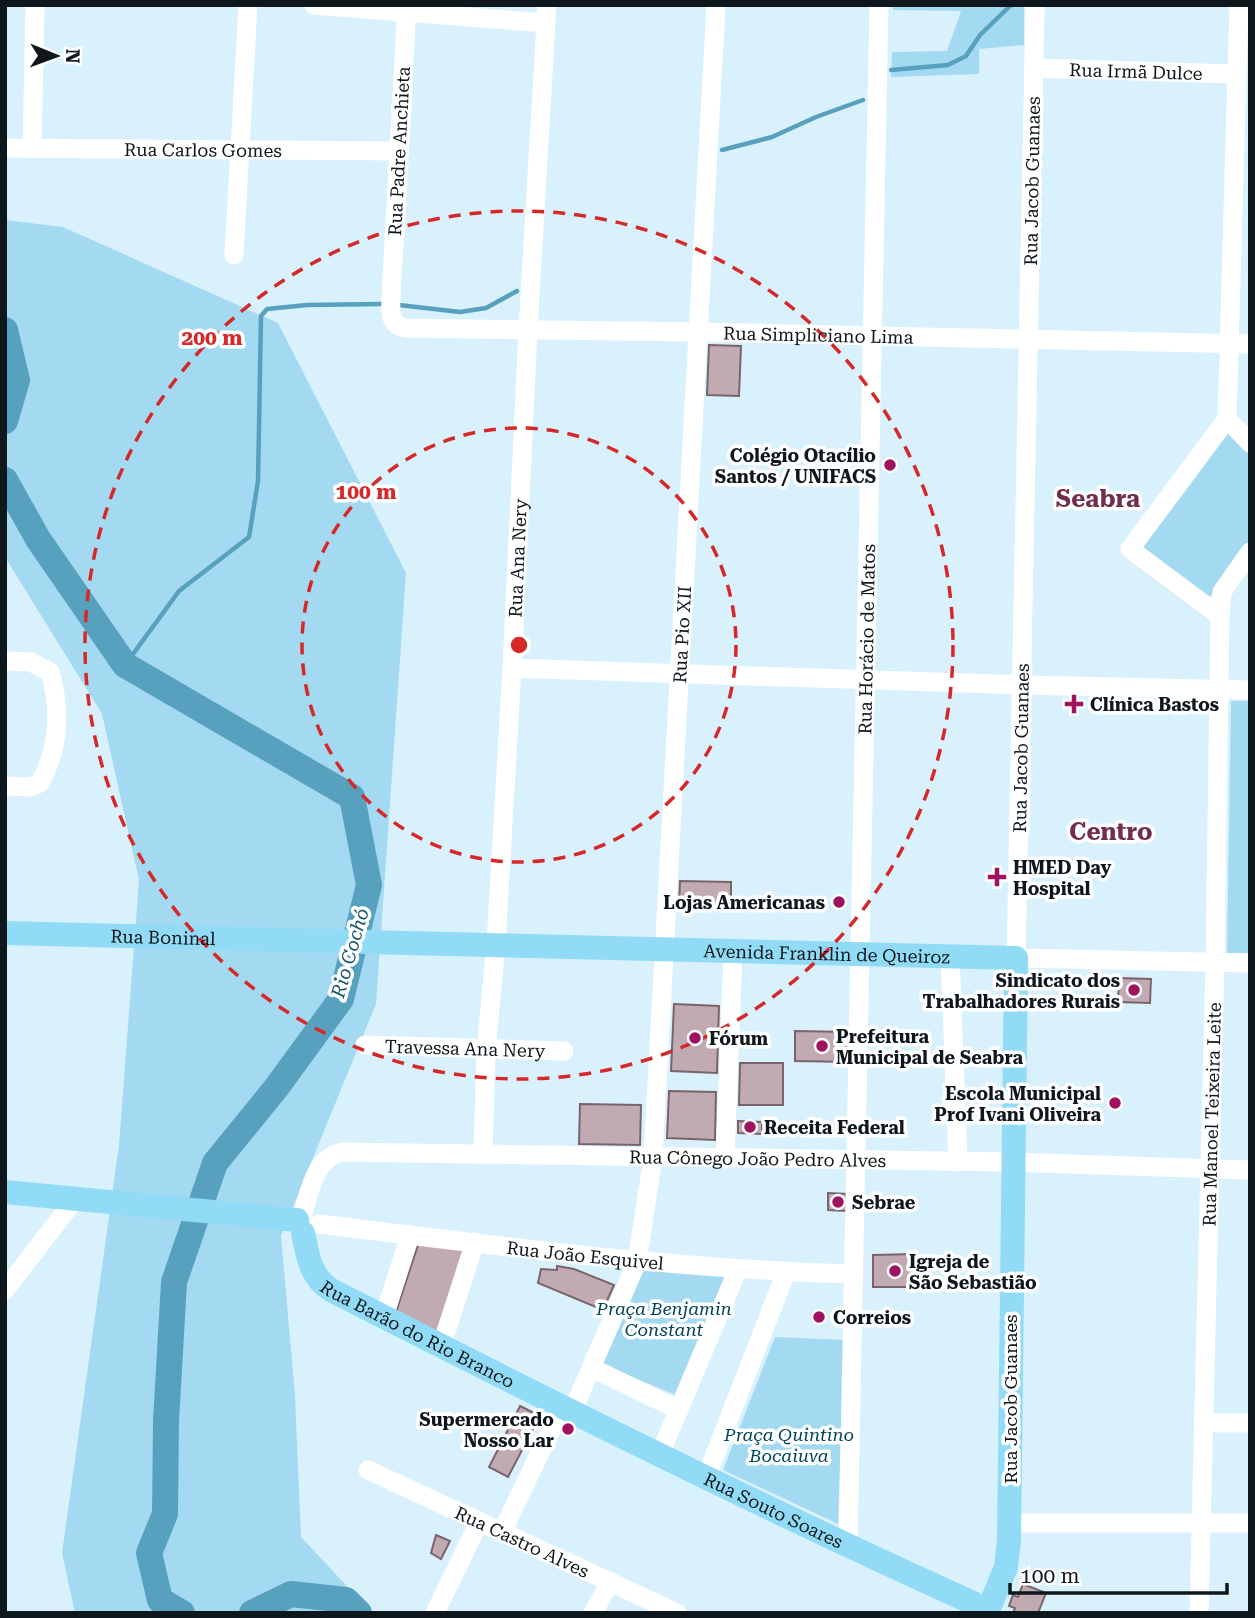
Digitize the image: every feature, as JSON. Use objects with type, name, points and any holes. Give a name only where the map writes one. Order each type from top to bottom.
[{"type":"main road","name":"Rua Boninal","points":[[5,933],[407,942]]},
{"type":"main road","name":"Avenida Franklin de Queiroz","points":[[407,942],[1016,958]]},
{"type":"main road","name":"Rua Jacob Guanaes","points":[[982,1609],[986,1596],[1000,1584],[1006,1567],[1009,1523],[1016,958]]},
{"type":"main road","points":[[5,1192],[300,1222]]},
{"type":"main road","name":"Rua Barão do Rio Branco","points":[[300,1222],[310,1263],[321,1284],[567,1409]]},
{"type":"main road","name":"Rua Souto Soares","points":[[567,1409],[848,1547],[982,1609]]},
{"type":"street","points":[[32,148],[35,5]]},
{"type":"street","points":[[234,255],[248,5]]},
{"type":"street","points":[[314,5],[546,14]]},
{"type":"street","name":"Rua Pio XII","points":[[637,1262],[653,1157],[696,332],[716,5]]},
{"type":"street","name":"Rua Horácio de Matos","points":[[853,1274],[862,954],[879,5]]},
{"type":"street","name":"Rua Jacob Guanaes","points":[[1016,958],[1035,5]]},
{"type":"street","points":[[1220,616],[1130,548],[1227,419],[1240,344],[1243,106],[1237,75],[1239,5]]},
{"type":"street","name":"Rua Padre Anchieta","points":[[391,319],[407,9]]},
{"type":"street","name":"Rua Ana Nery","points":[[483,1154],[486,1050],[496,944],[512,668],[546,14]]},
{"type":"street","name":"Rua Irmã Dulce","points":[[1034,68],[1237,75]]},
{"type":"street","name":"Rua Carlos Gomes","points":[[5,148],[399,151]]},
{"type":"street","name":"Rua Simpliciano Lima","points":[[391,319],[396,326],[405,328],[1240,344]]},
{"type":"street","points":[[1227,419],[1250,443]]},
{"type":"street","name":"Rua Manoel Teixeira Leite","points":[[1199,1613],[1215,962],[1220,616],[1222,592],[1250,552]]},
{"type":"street","points":[[5,661],[31,662],[50,672],[56,694],[55,748],[40,783],[30,787],[5,786]]},
{"type":"street","points":[[512,668],[1250,690]]},
{"type":"street","points":[[725,1159],[733,952]]},
{"type":"street","points":[[950,956],[958,1162]]},
{"type":"street","name":"Avenida Franklin de Queiroz","points":[[1016,958],[1250,963]]},
{"type":"street","name":"Travessa Ana Nery","points":[[365,1045],[564,1051]]},
{"type":"street","name":"Rua Cônego João Pedro Alves","points":[[300,1222],[319,1168],[325,1159],[334,1154],[958,1162],[1250,1170]]},
{"type":"street","points":[[5,1290],[82,1199]]},
{"type":"street","name":"Rua João Esquivel","points":[[300,1222],[637,1262],[853,1274]]},
{"type":"street","points":[[384,1317],[410,1235]]},
{"type":"street","points":[[441,1347],[475,1242]]},
{"type":"street","points":[[502,1532],[567,1409],[592,1368],[637,1262]]},
{"type":"street","points":[[660,1454],[738,1269]]},
{"type":"street","points":[[706,1478],[786,1272]]},
{"type":"street","points":[[848,1547],[853,1274]]},
{"type":"street","points":[[592,1368],[679,1410]]},
{"type":"street","points":[[1204,1423],[1250,1423]]},
{"type":"street","name":"Rua Castro Alves","points":[[368,1470],[677,1613]]},
{"type":"street","points":[[435,1613],[479,1522]]},
{"type":"street","points":[[1009,1523],[1250,1523]]},
{"type":"street","points":[[593,1613],[610,1582]]},
{"type":"green space","points":[[893,5],[1024,5],[1024,45],[979,49],[979,74],[891,77],[892,52],[947,51],[961,11],[893,10]]},
{"type":"green space","points":[[5,220],[63,227],[278,323],[406,573],[376,1004],[281,1236],[295,1395],[301,1537],[372,1613],[75,1613],[62,1553],[119,1145],[139,880],[102,714],[5,557]]},
{"type":"green space","points":[[1228,425],[1250,448],[1250,542],[1207,601],[1136,547]]},
{"type":"green space","points":[[1231,701],[1250,701],[1250,953],[1227,953]]},
{"type":"green space","name":"Praça Benjamin Constant","points":[[641,1271],[726,1274],[676,1395],[601,1364]]},
{"type":"green space","name":"Praça Quintino Bocaiuva","points":[[775,1337],[844,1340],[838,1524],[723,1470]]},
{"type":"building","points":[[709,345],[741,346],[739,396],[707,395]]},
{"type":"building","points":[[680,881],[731,882],[731,907],[679,906]]},
{"type":"building","name":"Sindicato dos Trabalhadores Rurais","points":[[1119,978],[1151,979],[1150,1003],[1118,1002]]},
{"type":"building","name":"Fórum","points":[[674,1004],[719,1006],[717,1073],[671,1071]]},
{"type":"building","name":"Prefeitura Municipal de Seabra","points":[[795,1031],[849,1032],[849,1062],[795,1061]]},
{"type":"building","points":[[740,1063],[783,1063],[783,1105],[739,1105]]},
{"type":"building","points":[[669,1091],[716,1092],[715,1140],[667,1138]]},
{"type":"building","points":[[580,1104],[641,1105],[640,1145],[579,1144]]},
{"type":"building","name":"Receita Federal","points":[[738,1121],[762,1122],[762,1134],[738,1133]]},
{"type":"building","name":"Sebrae","points":[[828,1193],[847,1194],[847,1211],[828,1210]]},
{"type":"building","points":[[419,1242],[466,1249],[439,1335],[395,1315]]},
{"type":"building","name":"Igreja de São Sebastião","points":[[916,1254],[917,1287],[873,1287],[873,1255]]},
{"type":"building","points":[[557,1266],[574,1269],[614,1285],[603,1310],[538,1283],[541,1269],[557,1270]]},
{"type":"building","points":[[520,1406],[540,1416],[508,1477],[489,1467]]},
{"type":"building","points":[[436,1535],[450,1541],[441,1559],[431,1553]]},
{"type":"building","points":[[1023,1584],[1046,1593],[1038,1613],[1013,1613],[1015,1608],[1009,1606],[1013,1595],[1018,1597]]},
{"type":"waterway","points":[[891,70],[948,65],[966,56],[980,35],[1011,5]]},
{"type":"waterway","points":[[722,150],[772,137],[863,100]]},
{"type":"waterway","points":[[399,305],[460,312],[486,308],[517,291]]},
{"type":"waterway","points":[[125,665],[179,591],[249,537],[258,481],[261,316],[267,309],[307,305],[380,304]]},
{"type":"waterway","name":"Rio Cochó","points":[[5,330],[17,380],[5,421]]},
{"type":"waterway","name":"Rio Cochó","points":[[5,480],[38,539],[125,665],[352,797],[369,885],[341,999],[276,1088],[215,1163],[174,1282],[166,1421],[165,1514],[149,1553],[160,1600],[182,1613]]},
{"type":"waterway","name":"Rio Cochó","points":[[252,1613],[291,1594],[346,1600],[359,1613]]},
{"type":"place","name":"Colégio Otacílio Santos / UNIFACS","points":[[890,465]]},
{"type":"place","name":"Clínica Bastos","points":[[1074,704]]},
{"type":"place","name":"HMED Day Hospital","points":[[997,877]]},
{"type":"place","name":"Lojas Americanas","points":[[839,902]]},
{"type":"place","name":"Sindicato dos Trabalhadores Rurais","points":[[1134,990]]},
{"type":"place","name":"Fórum","points":[[695,1038]]},
{"type":"place","name":"Prefeitura Municipal de Seabra","points":[[822,1046]]},
{"type":"place","name":"Escola Municipal Prof Ivani Oliveira","points":[[1115,1103]]},
{"type":"place","name":"Receita Federal","points":[[750,1127]]},
{"type":"place","name":"Sebrae","points":[[838,1202]]},
{"type":"place","name":"Igreja de São Sebastião","points":[[895,1271]]},
{"type":"place","name":"Correios","points":[[819,1317]]},
{"type":"place","name":"Supermercado Nosso Lar","points":[[568,1429]]},
{"type":"district","name":"Seabra","points":[[1098,499]]},
{"type":"district","name":"Centro","points":[[1111,832]]}]
